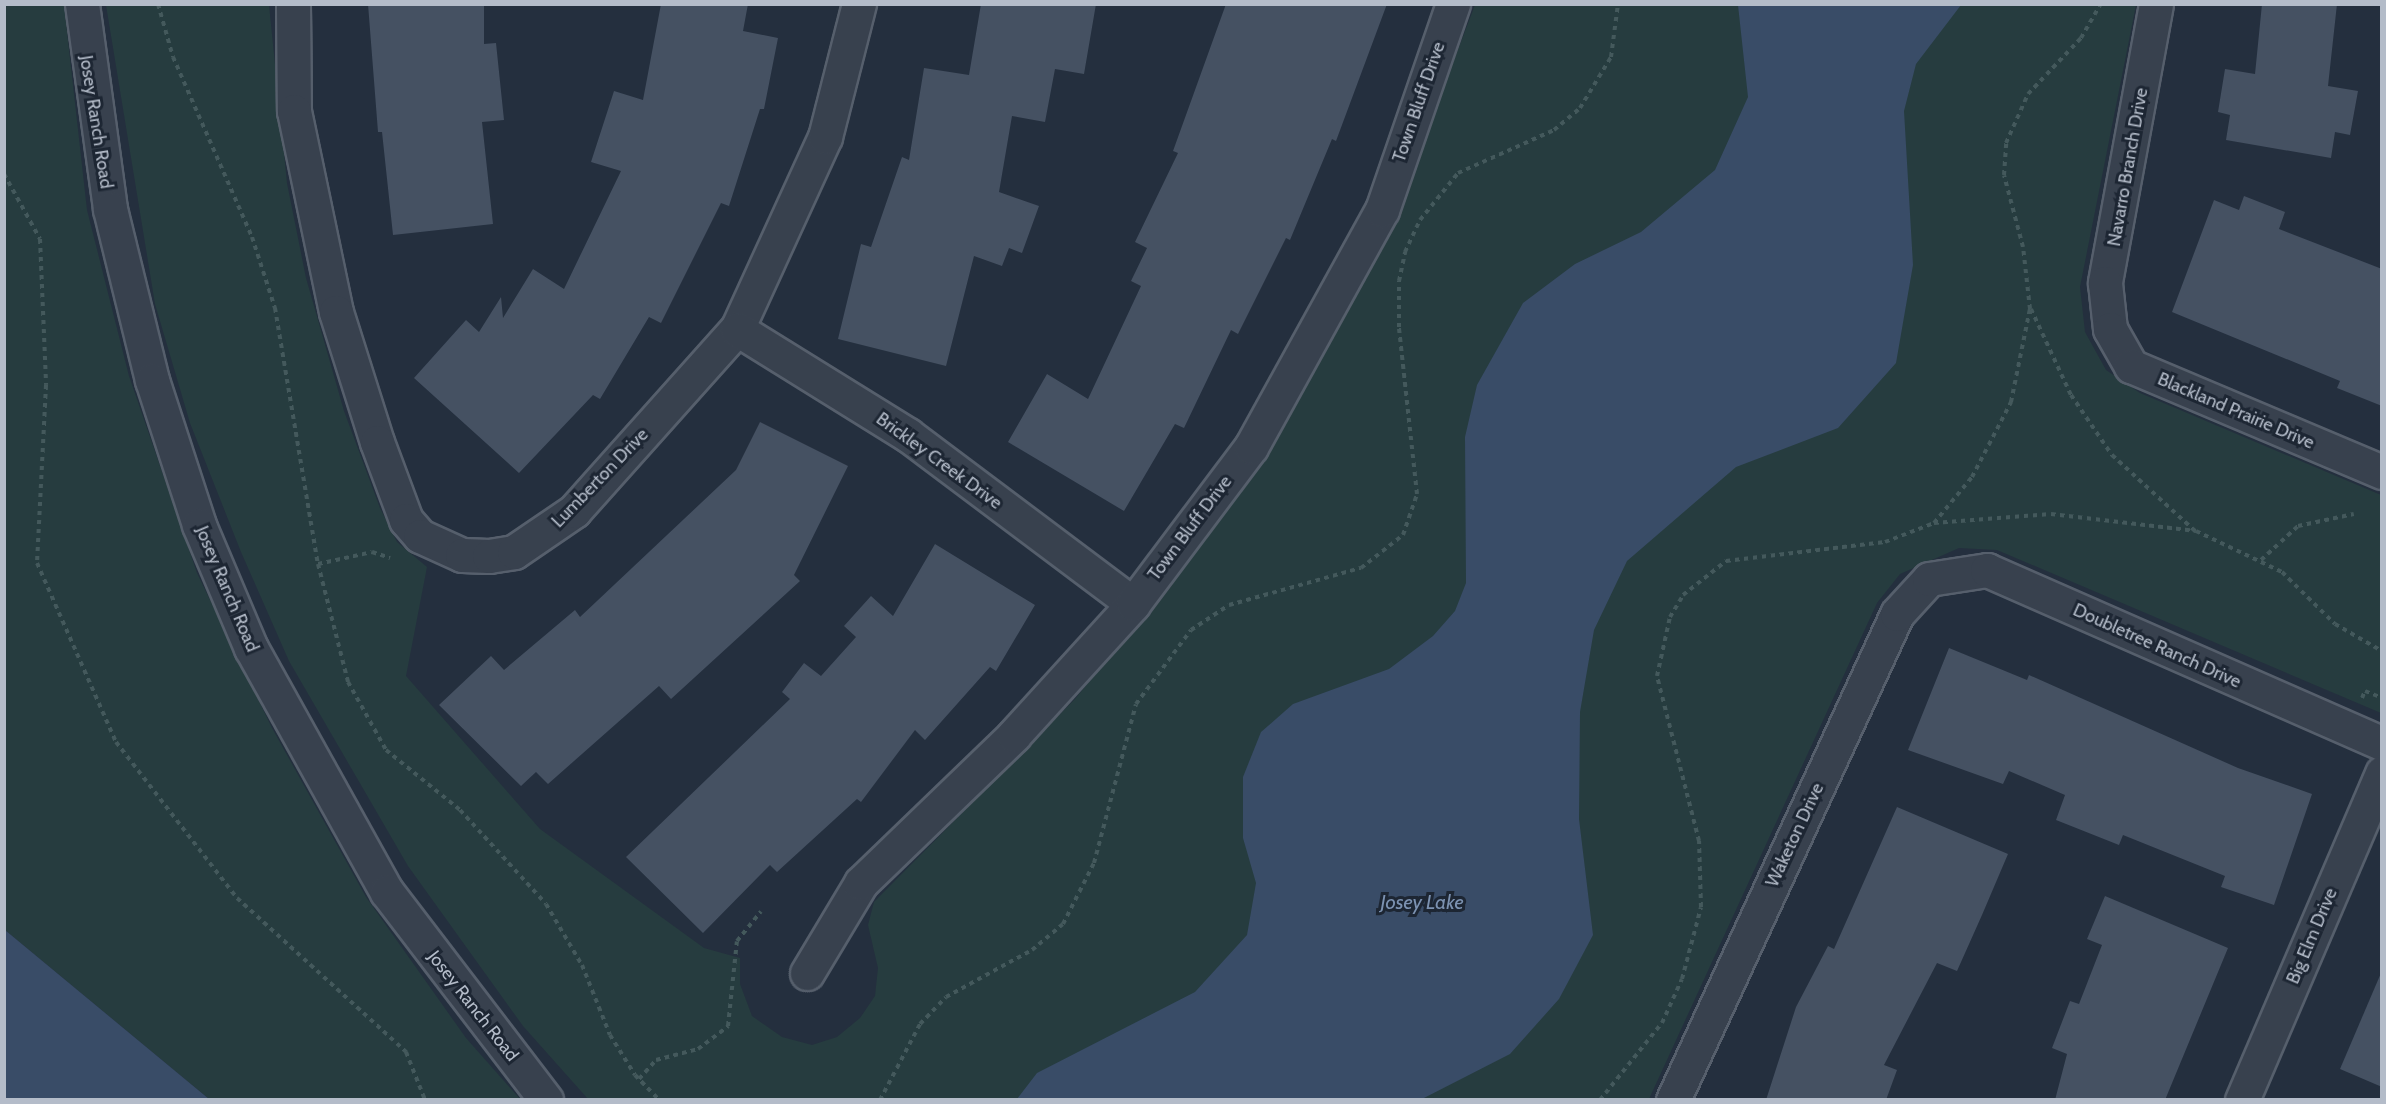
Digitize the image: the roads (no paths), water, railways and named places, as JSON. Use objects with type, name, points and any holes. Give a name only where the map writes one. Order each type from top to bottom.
[{"type":"street","name":"Josey Ranch Road","points":[[82,4],[110,209],[152,380],[199,525],[247,637],[387,892],[546,1100]]},
{"type":"street","name":"Lumberton Drive","points":[[293,4],[294,111],[336,312],[406,520],[420,536],[462,555],[489,556],[514,552],[549,532],[737,329],[825,137],[859,4]]},
{"type":"street","name":"Town Bluff Drive","points":[[807,973],[861,883],[1014,735],[1133,604],[1251,447],[1382,210],[1453,4]]},
{"type":"street","name":"Navarro Branch Drive","points":[[2110,329],[2105,283],[2156,4]]},
{"type":"street","name":"Brickley Creek Drive","points":[[737,329],[908,435],[1133,604]]},
{"type":"street","name":"Blackland Prairie Drive","points":[[2110,329],[2131,366],[2382,472]]},
{"type":"street","name":"Doubletree Ranch Drive","points":[[1929,579],[1987,570],[2382,743]]},
{"type":"street","name":"Waketon Drive","points":[[1673,1100],[1897,614],[1929,579]]},
{"type":"street","name":"Big Elm Drive","points":[[2242,1100],[2382,773]]},
{"type":"water","name":"Josey Lake","points":[[1738,5],[1961,5],[1916,64],[1904,111],[1913,265],[1896,363],[1838,428],[1736,467],[1627,561],[1594,630],[1580,712],[1579,819],[1593,935],[1559,999],[1510,1054],[1422,1099],[1017,1099],[1037,1073],[1195,992],[1247,935],[1256,883],[1243,838],[1243,777],[1261,732],[1293,704],[1389,669],[1433,636],[1455,611],[1466,583],[1465,437],[1477,385],[1523,303],[1575,264],[1641,232],[1715,170],[1748,97]]},
{"type":"water","points":[[5,930],[209,1099],[5,1099]]}]
